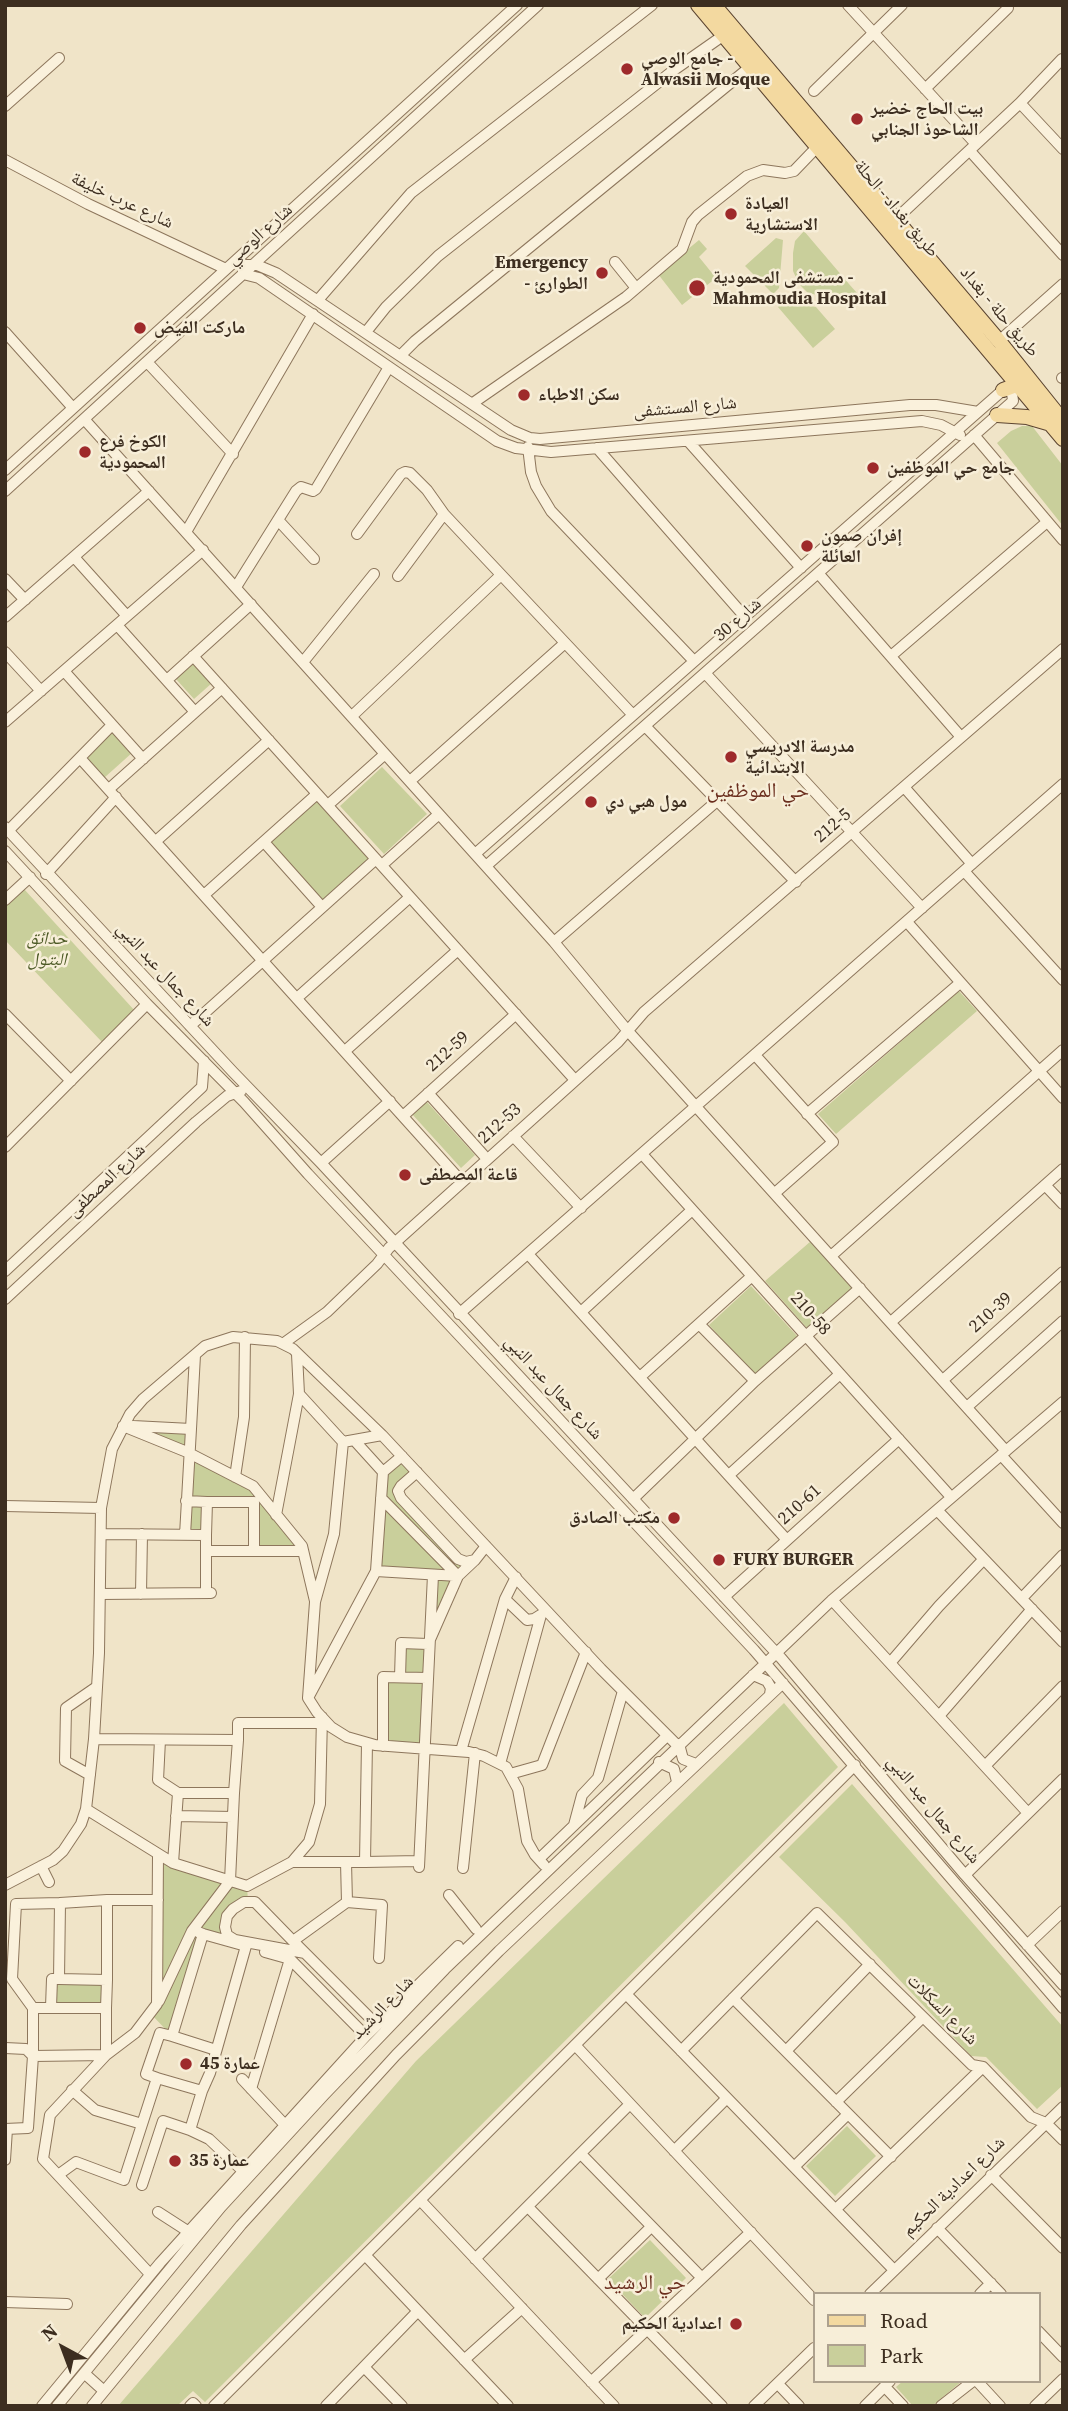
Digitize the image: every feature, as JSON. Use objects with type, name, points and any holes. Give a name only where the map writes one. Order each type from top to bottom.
[{"type":"main road","name":"طريق بغداد - الحلة","points":[[698,5],[1057,422],[1063,439]]},
{"type":"main road","name":"طريق حلة - بغداد","points":[[714,5],[999,341],[1020,379]]},
{"type":"main road","points":[[1008,396],[1006,378],[1020,379]]},
{"type":"main road","points":[[1008,396],[1020,379]]},
{"type":"main road","points":[[997,415],[1057,422]]},
{"type":"street","name":"شارع الوصي","points":[[5,491],[124,383],[246,261],[517,5]]},
{"type":"street","name":"شارع الوصي","points":[[5,470],[134,353],[246,261],[538,5]]},
{"type":"street","points":[[318,300],[411,193],[652,5]]},
{"type":"street","points":[[848,5],[925,89],[1063,254]]},
{"type":"street","points":[[814,91],[902,5]]},
{"type":"street","points":[[925,89],[1009,8]]},
{"type":"street","points":[[366,332],[386,307],[438,256],[674,70],[724,35]]},
{"type":"street","points":[[5,106],[59,58]]},
{"type":"street","points":[[896,219],[1020,103],[1062,59]]},
{"type":"street","points":[[401,355],[750,67]]},
{"type":"street","points":[[1020,103],[1063,149]]},
{"type":"street","points":[[473,403],[636,288],[682,249],[692,222],[698,215],[747,176],[763,170],[794,172],[818,146]]},
{"type":"street","name":"شارع عرب خليفة","points":[[5,160],[67,194],[276,273]]},
{"type":"street","name":"شارع المستشفى","points":[[246,261],[269,284],[497,441],[528,451],[551,452],[922,421],[960,433]]},
{"type":"street","points":[[615,261],[636,288]]},
{"type":"street","points":[[269,284],[267,276],[276,273],[515,432],[530,438],[528,451],[531,472],[551,511],[694,662]]},
{"type":"street","points":[[999,341],[1063,284]]},
{"type":"street","points":[[186,532],[313,314]]},
{"type":"street","points":[[8,340],[73,408]]},
{"type":"street","points":[[134,353],[134,362],[138,365],[145,363],[233,454]]},
{"type":"street","points":[[236,587],[296,491],[301,487],[311,491],[316,489],[389,367]]},
{"type":"street","points":[[114,371],[124,373],[124,383]]},
{"type":"street","name":"شارع 30","points":[[475,854],[801,568],[960,433],[978,412],[1008,396]]},
{"type":"street","name":"شارع 30","points":[[960,433],[997,415],[1008,396]]},
{"type":"street","name":"شارع المستشفى","points":[[530,438],[923,405],[978,412]]},
{"type":"street","points":[[922,421],[930,415],[923,405]]},
{"type":"street","points":[[84,419],[554,942],[627,1030],[967,1406],[1003,1453],[1061,1517]]},
{"type":"street","points":[[960,433],[1063,540]]},
{"type":"street","name":"شارع 30","points":[[486,866],[958,449],[960,433]]},
{"type":"street","points":[[688,441],[801,568]]},
{"type":"street","points":[[597,448],[745,617]]},
{"type":"street","points":[[357,534],[401,474],[405,472],[415,477],[444,514],[634,714],[636,724],[645,726],[796,881]]},
{"type":"street","points":[[5,618],[149,491]]},
{"type":"street","points":[[398,576],[444,514]]},
{"type":"street","points":[[278,520],[314,559]]},
{"type":"street","points":[[891,656],[1047,522]]},
{"type":"street","points":[[5,722],[203,550]]},
{"type":"street","points":[[74,557],[127,616]]},
{"type":"street","points":[[818,573],[961,737]]},
{"type":"street","points":[[303,663],[374,574]]},
{"type":"street","points":[[352,716],[501,575]]},
{"type":"street","points":[[5,579],[25,600]]},
{"type":"street","points":[[167,680],[251,604]]},
{"type":"street","points":[[117,625],[195,712]]},
{"type":"street","points":[[410,781],[565,643]]},
{"type":"street","name":"212-5","points":[[627,1030],[1063,649]]},
{"type":"street","points":[[5,652],[41,691]]},
{"type":"street","points":[[193,656],[575,1080]]},
{"type":"street","points":[[64,671],[142,759]]},
{"type":"street","points":[[705,673],[922,908]]},
{"type":"street","points":[[46,874],[142,759],[222,688]]},
{"type":"street","points":[[7,829],[112,725]]},
{"type":"street","points":[[156,841],[269,740]]},
{"type":"street","points":[[328,805],[385,754]]},
{"type":"street","points":[[80,758],[462,1182]]},
{"type":"street","points":[[459,1314],[1063,784]]},
{"type":"street","points":[[904,787],[968,868],[1063,980]]},
{"type":"street","points":[[204,895],[317,794]]},
{"type":"street","points":[[554,942],[718,801]]},
{"type":"street","points":[[185,1042],[193,1030],[263,961],[323,907],[439,814]]},
{"type":"street","name":"شارع جمال عبد النبي","points":[[7,829],[46,874],[321,1163],[775,1652],[965,1875],[1062,1982]]},
{"type":"street","points":[[264,842],[323,907]]},
{"type":"street","points":[[486,844],[483,850],[485,856],[491,859],[497,857]]},
{"type":"street","name":"شارع جمال عبد النبي","points":[[5,850],[147,1004],[236,1094],[783,1683],[1063,2008]]},
{"type":"street","points":[[5,900],[30,877]]},
{"type":"street","points":[[297,999],[410,897]]},
{"type":"street","points":[[906,922],[1063,1098]]},
{"type":"street","points":[[345,1051],[458,950]]},
{"type":"street","points":[[807,1114],[960,982]]},
{"type":"street","points":[[5,1147],[147,1004]]},
{"type":"street","name":"212-59","points":[[403,1116],[516,1014]]},
{"type":"street","points":[[7,1019],[71,1081]]},
{"type":"street","name":"212-53","points":[[284,1343],[327,1312],[377,1264],[394,1243],[618,1042],[627,1030]]},
{"type":"street","points":[[831,1256],[1063,1050]]},
{"type":"street","points":[[755,1055],[833,1142],[775,1193]]},
{"type":"street","name":"شارع المصطفى","points":[[5,1271],[202,1087],[204,1061]]},
{"type":"street","name":"شارع المصطفى","points":[[5,1300],[196,1122],[227,1096],[247,1087]]},
{"type":"street","points":[[428,1094],[487,1159]]},
{"type":"street","points":[[321,1163],[390,1101]]},
{"type":"street","points":[[513,1136],[580,1208]]},
{"type":"street","name":"210-58","points":[[642,1154],[951,1497]]},
{"type":"street","points":[[891,1322],[1063,1169]]},
{"type":"street","points":[[1045,1185],[1063,1204]]},
{"type":"street","points":[[580,1312],[692,1210]]},
{"type":"street","points":[[528,1254],[787,1539]]},
{"type":"street","name":"210-39","points":[[943,1380],[1063,1272]]},
{"type":"street","points":[[640,1377],[752,1276]]},
{"type":"street","points":[[634,1499],[755,1381],[860,1288]]},
{"type":"street","points":[[967,1406],[1063,1321]]},
{"type":"street","points":[[699,1324],[755,1381]]},
{"type":"street","points":[[235,1477],[244,1417],[245,1337]]},
{"type":"street","points":[[6,1884],[63,1851],[73,1839],[86,1809],[94,1739],[101,1594],[101,1508],[112,1448],[123,1426],[143,1399],[205,1346],[219,1340],[245,1337],[284,1343],[297,1354],[382,1435],[516,1577],[544,1613],[674,1742],[683,1759],[696,1764]]},
{"type":"street","points":[[276,1515],[299,1394],[297,1354]]},
{"type":"street","points":[[185,1535],[195,1355]]},
{"type":"street","points":[[729,1475],[840,1374]]},
{"type":"street","points":[[299,1394],[383,1472]]},
{"type":"street","name":"شارع الرشيد","points":[[57,2406],[221,2207],[445,1969],[659,1762],[674,1742],[753,1675],[832,1600],[1063,1402]]},
{"type":"street","points":[[123,1426],[191,1429]]},
{"type":"street","points":[[123,1426],[190,1453],[255,1489],[302,1546],[315,1602]]},
{"type":"street","points":[[348,1441],[382,1435]]},
{"type":"street","name":"210-61","points":[[724,1597],[899,1439]]},
{"type":"street","points":[[348,1441],[334,1534],[315,1602],[308,1698],[322,1720],[347,1737],[367,1744],[475,1753],[506,1767],[518,1788],[527,1841],[542,1862]]},
{"type":"street","points":[[308,1698],[376,1571],[383,1472],[402,1456]]},
{"type":"street","points":[[417,1472],[401,1486],[398,1491],[401,1498],[458,1559],[466,1562],[475,1560]]},
{"type":"street","points":[[254,1551],[255,1489]]},
{"type":"street","points":[[381,1498],[458,1576]]},
{"type":"street","points":[[186,1502],[254,1503]]},
{"type":"street","points":[[101,1594],[208,1593],[207,1502]]},
{"type":"street","points":[[5,1506],[101,1508]]},
{"type":"street","points":[[937,1510],[1063,1642]]},
{"type":"street","points":[[101,1534],[206,1535]]},
{"type":"street","points":[[141,1594],[142,1534]]},
{"type":"street","points":[[428,1644],[458,1576],[486,1546]]},
{"type":"street","points":[[206,1550],[303,1551]]},
{"type":"street","points":[[1022,1598],[1063,1555]]},
{"type":"street","points":[[890,1663],[984,1559]]},
{"type":"street","points":[[376,1571],[458,1576]]},
{"type":"street","points":[[292,1862],[419,1864],[433,1575]]},
{"type":"street","points":[[461,1751],[505,1599],[516,1577]]},
{"type":"street","points":[[505,1599],[527,1620],[544,1613]]},
{"type":"street","points":[[832,1600],[1028,1813]]},
{"type":"street","points":[[939,1716],[1032,1609]]},
{"type":"street","points":[[500,1764],[544,1613]]},
{"type":"street","points":[[400,1678],[401,1643],[428,1644]]},
{"type":"street","points":[[510,1774],[542,1765],[586,1652]]},
{"type":"street","points":[[753,1675],[767,1681],[771,1694]]},
{"type":"street","points":[[383,1746],[383,1677],[427,1678]]},
{"type":"street","points":[[92,2406],[233,2234],[352,2101],[473,1976],[783,1683]]},
{"type":"street","points":[[985,1766],[1063,1686]]},
{"type":"street","points":[[90,1774],[65,1761],[66,1708],[95,1688]]},
{"type":"street","points":[[573,1827],[582,1795],[598,1778],[623,1691]]},
{"type":"street","points":[[150,2274],[43,2159],[50,2115],[106,2055],[135,2033],[154,2009],[197,1932],[230,1881],[238,1723],[322,1720]]},
{"type":"street","points":[[86,1809],[173,1863],[247,1886],[292,1862],[309,1842],[320,1804],[322,1720]]},
{"type":"street","points":[[94,1739],[237,1740]]},
{"type":"street","points":[[160,1740],[158,1780],[178,1793],[234,1793]]},
{"type":"street","points":[[42,2406],[150,2274],[376,2024],[476,1929],[573,1827],[674,1742]]},
{"type":"street","points":[[542,1862],[674,1742]]},
{"type":"street","points":[[365,1862],[367,1744]]},
{"type":"street","points":[[463,1868],[475,1753]]},
{"type":"street","points":[[659,1762],[674,1769],[677,1782]]},
{"type":"street","points":[[215,2406],[855,1765]]},
{"type":"street","points":[[965,1875],[1063,1779]]},
{"type":"street","points":[[173,1863],[178,1793]]},
{"type":"street","points":[[176,1816],[233,1817]]},
{"type":"street","points":[[158,1854],[154,2009],[172,2036]]},
{"type":"street","points":[[346,1862],[347,1902]]},
{"type":"street","points":[[41,1866],[49,1882]]},
{"type":"street","points":[[247,1886],[248,1902]]},
{"type":"street","points":[[449,1895],[476,1929]]},
{"type":"street","points":[[106,2055],[107,1900]]},
{"type":"street","points":[[5,2160],[6,2129],[28,2128],[33,2056],[33,2008],[12,1979],[11,1905],[158,1900]]},
{"type":"street","points":[[305,1952],[235,1940],[227,1935],[227,1916],[233,1909],[248,1902],[255,1902],[293,1941],[305,1952],[376,2024]]},
{"type":"street","points":[[293,1941],[347,1902],[382,1905],[379,1958]]},
{"type":"street","points":[[59,1979],[60,1903]]},
{"type":"street","points":[[1027,1945],[1063,1911]]},
{"type":"street","name":"شارع السكلات","points":[[733,1998],[817,1913],[972,2065],[983,2067],[1031,2117],[1046,2123],[1063,2140]]},
{"type":"street","points":[[197,1932],[290,1959],[366,2036]]},
{"type":"street","points":[[172,2036],[197,1932]]},
{"type":"street","points":[[190,2130],[202,2091],[211,2073],[246,1946]]},
{"type":"street","points":[[251,2089],[290,1959]]},
{"type":"street","points":[[786,2051],[870,1964]]},
{"type":"street","points":[[51,2007],[52,1979],[107,1980]]},
{"type":"street","points":[[626,1994],[894,2270]]},
{"type":"street","points":[[681,2050],[733,1998],[891,2157]]},
{"type":"street","points":[[33,2008],[106,2008]]},
{"type":"street","points":[[836,2102],[923,2017]]},
{"type":"street","points":[[202,2091],[146,2074],[159,2033],[216,2050]]},
{"type":"street","points":[[575,2045],[813,2299]]},
{"type":"street","points":[[5,2048],[26,2049],[33,2056],[106,2055]]},
{"type":"street","points":[[836,2209],[983,2067]]},
{"type":"street","points":[[58,2175],[76,2162],[124,2180],[157,2078]]},
{"type":"street","points":[[242,2079],[285,2125]]},
{"type":"street","points":[[72,2090],[95,2110],[142,2124]]},
{"type":"street","points":[[674,2151],[727,2098]]},
{"type":"street","points":[[475,2259],[631,2104]]},
{"type":"street","name":"شارع اعدادية الحكيم","points":[[872,2292],[1063,2106]]},
{"type":"street","points":[[794,2167],[848,2114]]},
{"type":"street","points":[[142,2185],[163,2121],[209,2139],[243,2171]]},
{"type":"street","points":[[581,2154],[702,2278]]},
{"type":"street","points":[[991,2175],[1063,2248]]},
{"type":"street","points":[[420,2200],[614,2406]]},
{"type":"street","points":[[528,2207],[722,2406]]},
{"type":"street","points":[[158,2212],[188,2232]]},
{"type":"street","points":[[598,2279],[651,2227]]},
{"type":"street","points":[[937,2228],[999,2292]]},
{"type":"street","points":[[591,2382],[751,2232]]},
{"type":"street","points":[[365,2255],[508,2406]]},
{"type":"street","points":[[982,2292],[991,2283]]},
{"type":"street","points":[[5,2302],[67,2304]]},
{"type":"street","points":[[464,2360],[522,2308]]},
{"type":"street","points":[[326,2406],[418,2311]]},
{"type":"street","points":[[1040,2334],[1063,2357]]},
{"type":"street","points":[[754,2406],[813,2349]]},
{"type":"street","points":[[364,2367],[402,2406]]},
{"type":"street","points":[[84,2373],[104,2391]]},
{"type":"street","points":[[1035,2406],[1063,2379]]},
{"type":"street","points":[[942,2406],[972,2383]]},
{"type":"street","points":[[977,2383],[1000,2406]]},
{"type":"street","points":[[778,2384],[799,2406]]},
{"type":"street","points":[[865,2406],[887,2384],[904,2406]]},
{"type":"street","points":[[190,2406],[193,2403],[196,2406]]},
{"type":"green space","points":[[804,231],[857,293],[847,298],[833,298],[808,293],[799,284],[793,271],[793,253],[795,241]]},
{"type":"green space","points":[[776,238],[783,240],[779,288],[773,294],[745,266]]},
{"type":"green space","points":[[699,240],[707,249],[699,257],[716,278],[682,305],[658,274]]},
{"type":"green space","points":[[788,299],[793,304],[816,307],[835,329],[813,348],[778,307]]},
{"type":"green space","points":[[1022,426],[1032,426],[1063,466],[1063,526],[997,443]]},
{"type":"green space","points":[[194,663],[212,683],[194,699],[176,679]]},
{"type":"green space","points":[[114,730],[133,752],[104,778],[84,757]]},
{"type":"green space","points":[[382,767],[427,814],[384,854],[340,806]]},
{"type":"green space","points":[[316,801],[369,859],[323,900],[270,843]]},
{"type":"green space","name":"حدائق البتول","points":[[24,889],[135,1011],[102,1042],[5,940],[5,906]]},
{"type":"green space","points":[[959,991],[977,1011],[836,1134],[818,1114]]},
{"type":"green space","points":[[426,1101],[475,1155],[461,1168],[412,1114]]},
{"type":"green space","points":[[811,1241],[852,1288],[807,1328],[765,1281]]},
{"type":"green space","points":[[751,1286],[798,1337],[755,1376],[709,1325]]},
{"type":"green space","points":[[123,1426],[191,1429],[190,1453],[255,1489],[302,1546],[254,1551],[254,1503],[208,1502],[206,1535],[185,1535],[189,1453]]},
{"type":"green space","points":[[402,1456],[417,1472],[398,1491],[466,1562],[428,1644],[433,1575],[376,1571],[383,1472]]},
{"type":"green space","points":[[401,1643],[428,1644],[424,1748],[383,1746],[383,1677],[400,1677]]},
{"type":"green space","points":[[784,1703],[838,1767],[205,2402],[193,2391],[177,2406],[118,2406],[416,2061]]},
{"type":"green space","points":[[852,1784],[1063,2027],[1063,2085],[1037,2109],[986,2057],[971,2056],[845,1922],[779,1857]]},
{"type":"green space","points":[[158,1854],[247,1886],[248,1902],[233,1909],[227,1935],[203,1934],[172,2036],[150,2013],[157,2004]]},
{"type":"green space","points":[[52,1979],[107,1980],[106,2008],[51,2007]]},
{"type":"green space","points":[[847,2126],[876,2156],[835,2196],[806,2166]]},
{"type":"green space","points":[[650,2240],[686,2278],[645,2318],[608,2279]]},
{"type":"green space","points":[[901,2383],[960,2383],[932,2406],[913,2406],[896,2387]]},
{"type":"place","name":"جامع الوصي - Alwasii Mosque","points":[[627,69]]},
{"type":"place","name":"بيت الحاج خضير الشاحوذ الجنابي","points":[[857,119]]},
{"type":"place","name":"العيادة الاستشارية","points":[[731,214]]},
{"type":"place","name":"Emergency - الطوارئ","points":[[602,273]]},
{"type":"place","name":"مستشفى المحمودية - Mahmoudia Hospital","points":[[697,288]]},
{"type":"place","name":"ماركت الفيض","points":[[140,328]]},
{"type":"place","name":"سكن الاطباء","points":[[524,395]]},
{"type":"place","name":"الكوخ فرع المحمودية","points":[[85,452]]},
{"type":"place","name":"جامع حي الموظفين","points":[[873,468]]},
{"type":"place","name":"إفران صمون العائلة","points":[[807,546]]},
{"type":"place","name":"مدرسة الادريسي الابتدائية","points":[[731,757]]},
{"type":"place","name":"مول هبي دي","points":[[591,802]]},
{"type":"place","name":"قاعة المصطفى","points":[[405,1175]]},
{"type":"place","name":"مكتب الصادق","points":[[674,1518]]},
{"type":"place","name":"FURY BURGER","points":[[719,1560]]},
{"type":"place","name":"عمارة 45","points":[[186,2064]]},
{"type":"place","name":"عمارة 35","points":[[175,2161]]},
{"type":"place","name":"اعدادية الحكيم","points":[[736,2324]]},
{"type":"district","name":"حي الموظفين","points":[[758,792]]},
{"type":"district","name":"حي الرشيد","points":[[645,2284]]}]
